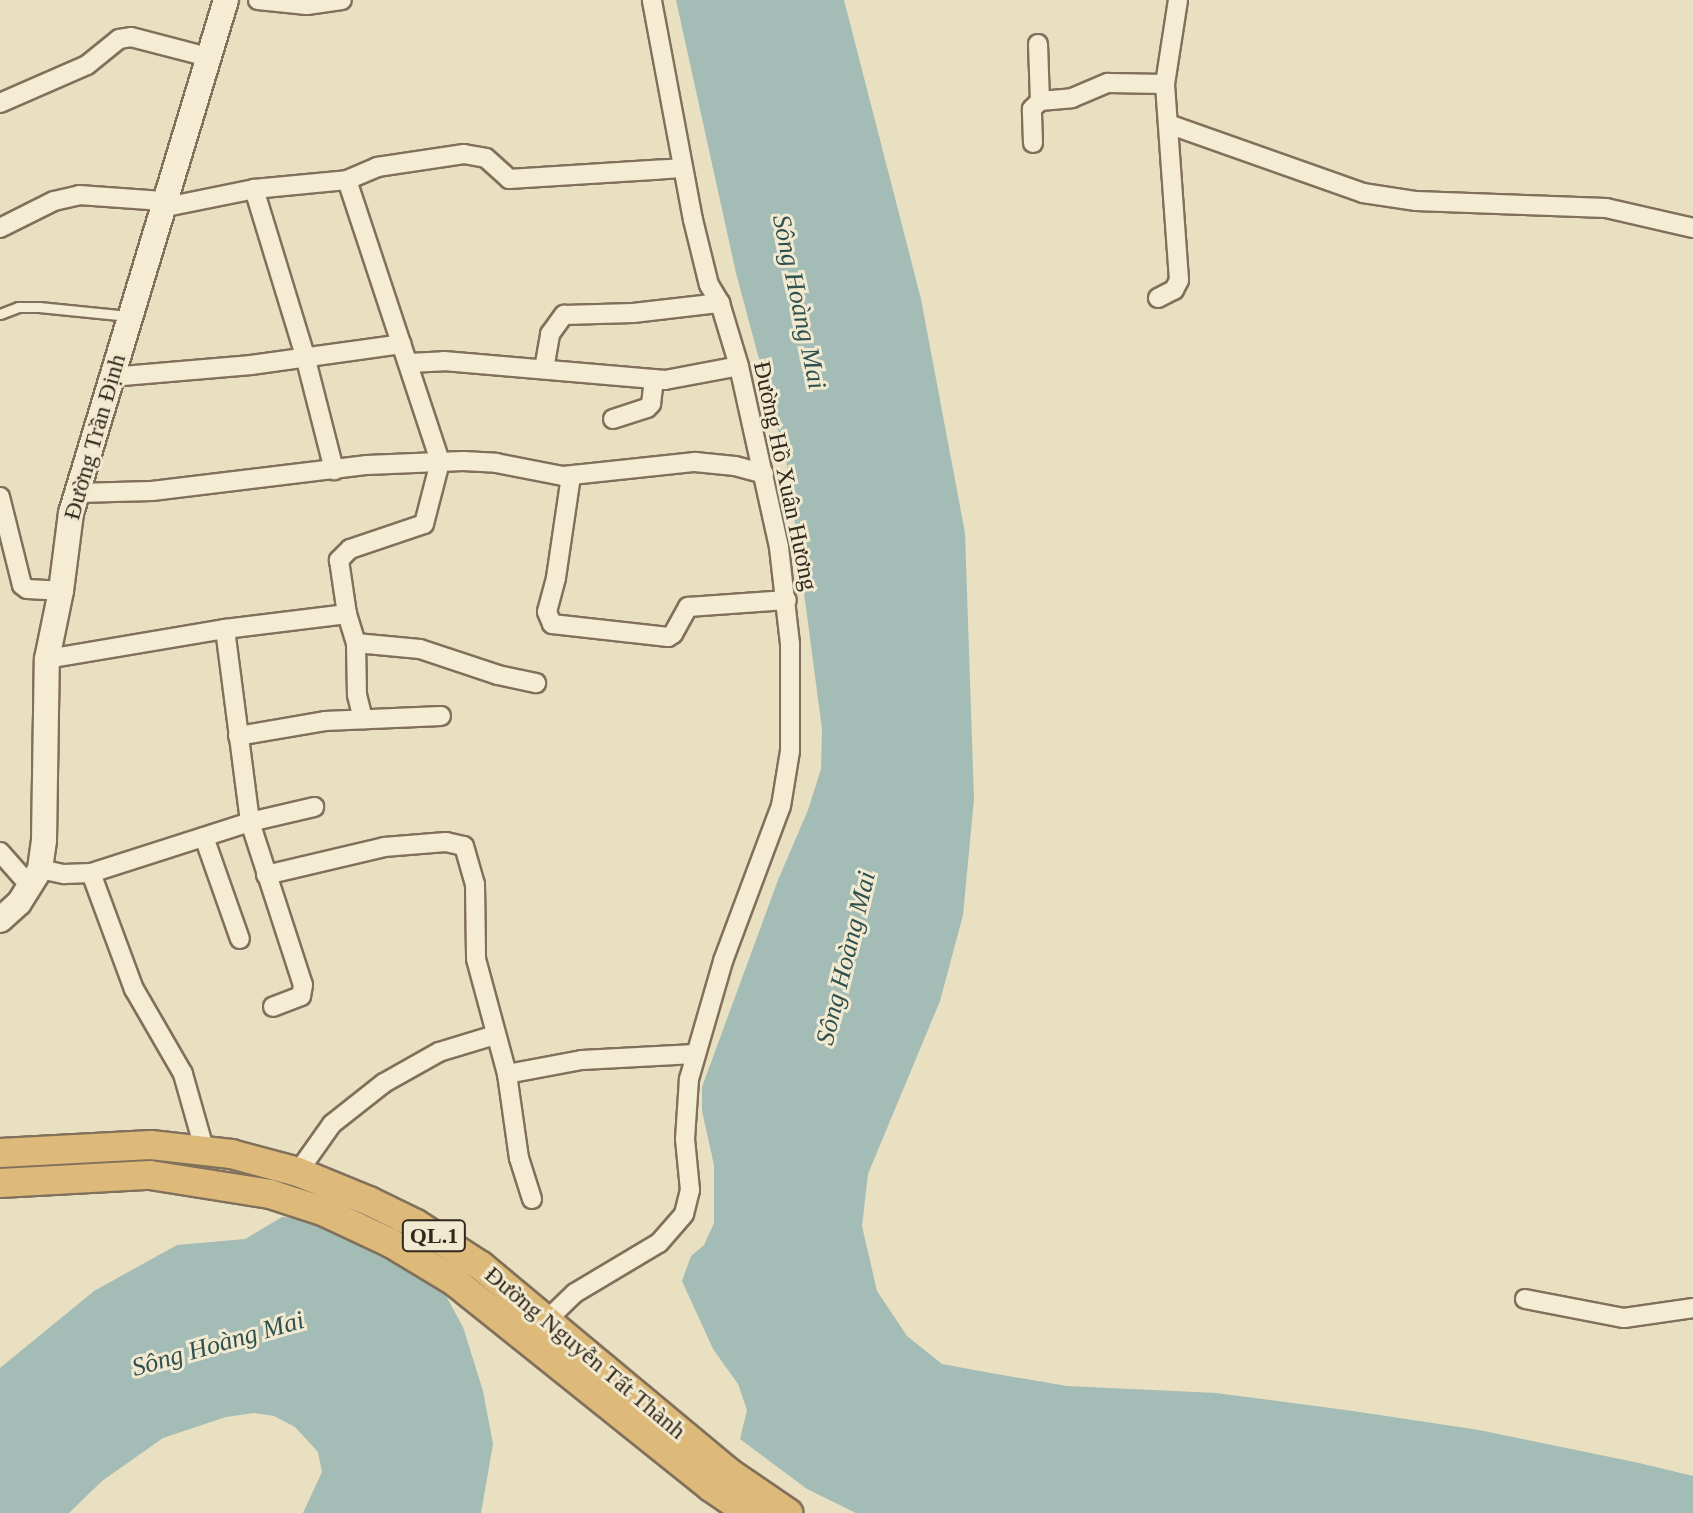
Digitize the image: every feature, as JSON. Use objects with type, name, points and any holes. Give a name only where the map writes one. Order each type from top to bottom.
[{"type":"highway","name":"Đường Nguyễn Tất Thành","points":[[0,1153],[151,1145],[231,1154],[298,1172],[369,1201],[416,1224],[481,1266],[728,1472],[788,1513]]},
{"type":"highway","name":"Đường Nguyễn Tất Thành","points":[[0,1183],[150,1175],[270,1194],[325,1212],[391,1243],[454,1281],[711,1487],[749,1513]]},
{"type":"main road","name":"Đường Trần Định","points":[[35,878],[44,840],[47,659],[77,493],[226,0]]},
{"type":"main road","points":[[0,920],[35,878]]},
{"type":"street","points":[[258,0],[307,5],[342,0]]},
{"type":"street","name":"Đường Hồ Xuân Hương","points":[[548,1319],[575,1293],[659,1243],[684,1214],[690,1190],[685,1118],[695,1054],[723,961],[781,806],[793,714],[787,600],[764,474],[739,366],[720,303],[709,285],[682,168],[652,0]]},
{"type":"street","points":[[1158,298],[1174,290],[1179,280],[1171,125],[1165,84],[1178,0]]},
{"type":"street","points":[[0,103],[87,65],[119,39],[131,37],[208,57]]},
{"type":"street","points":[[1038,44],[1040,101]]},
{"type":"street","points":[[1033,143],[1032,109],[1040,101],[1072,98],[1108,83],[1165,84]]},
{"type":"street","points":[[1171,125],[1375,195],[1504,206],[1606,208],[1693,228]]},
{"type":"street","points":[[0,228],[54,201],[79,195],[162,204],[254,189],[347,180],[377,167],[464,154],[486,158],[509,179],[682,168]]},
{"type":"street","points":[[347,180],[440,462],[424,524],[350,549],[341,557],[347,614],[356,643],[357,695],[363,719]]},
{"type":"street","points":[[254,189],[305,356],[334,470]]},
{"type":"street","points":[[544,369],[550,334],[564,315],[633,313],[720,303]]},
{"type":"street","points":[[111,377],[251,365],[402,344]]},
{"type":"street","points":[[409,363],[444,361],[654,379],[739,366]]},
{"type":"street","points":[[613,419],[647,408],[651,404],[654,379]]},
{"type":"street","points":[[77,493],[152,491],[334,470],[440,462],[496,463],[571,476],[695,462],[735,466],[764,474]]},
{"type":"street","points":[[571,476],[558,564],[547,612],[552,624],[668,637],[673,634],[688,607],[787,600]]},
{"type":"street","points":[[0,497],[6,544],[24,588],[61,591]]},
{"type":"street","points":[[47,659],[225,629],[347,614]]},
{"type":"street","points":[[225,629],[250,822],[303,985],[301,996],[273,1007]]},
{"type":"street","points":[[356,643],[420,649],[498,675],[536,683]]},
{"type":"street","points":[[238,736],[363,719],[441,716]]},
{"type":"street","points":[[0,852],[35,878],[91,873],[250,822],[314,807]]},
{"type":"street","points":[[204,837],[240,939]]},
{"type":"street","points":[[266,875],[384,847],[446,842],[464,846],[475,884],[476,959],[507,1074],[519,1158],[532,1199]]},
{"type":"street","points":[[91,873],[134,989],[183,1074],[205,1152]]},
{"type":"street","points":[[298,1172],[332,1124],[384,1083],[439,1052],[495,1035]]},
{"type":"street","points":[[507,1074],[582,1060],[662,1053],[695,1054]]},
{"type":"street","points":[[1525,1299],[1624,1318],[1693,1308]]},
{"type":"lane","points":[[0,314],[18,307],[39,307],[129,316]]},
{"type":"water","name":"Sông Hoàng Mai","points":[[676,0],[844,0],[921,299],[965,533],[974,799],[963,915],[940,1001],[868,1174],[862,1226],[877,1291],[907,1336],[942,1364],[985,1372],[1067,1386],[1216,1393],[1353,1411],[1479,1430],[1639,1463],[1693,1476],[1693,1513],[856,1513],[807,1489],[740,1439],[747,1410],[738,1384],[713,1349],[682,1281],[691,1256],[704,1245],[714,1223],[714,1165],[702,1111],[702,1087],[778,880],[808,810],[821,769],[822,729],[787,464],[736,273]]},
{"type":"water","name":"Sông Hoàng Mai","points":[[282,1217],[303,1218],[406,1257],[438,1281],[463,1327],[483,1391],[493,1444],[481,1513],[303,1513],[322,1472],[318,1452],[295,1427],[274,1416],[254,1413],[226,1417],[163,1438],[102,1481],[69,1513],[0,1513],[0,1368],[94,1291],[177,1245],[245,1239]]}]
